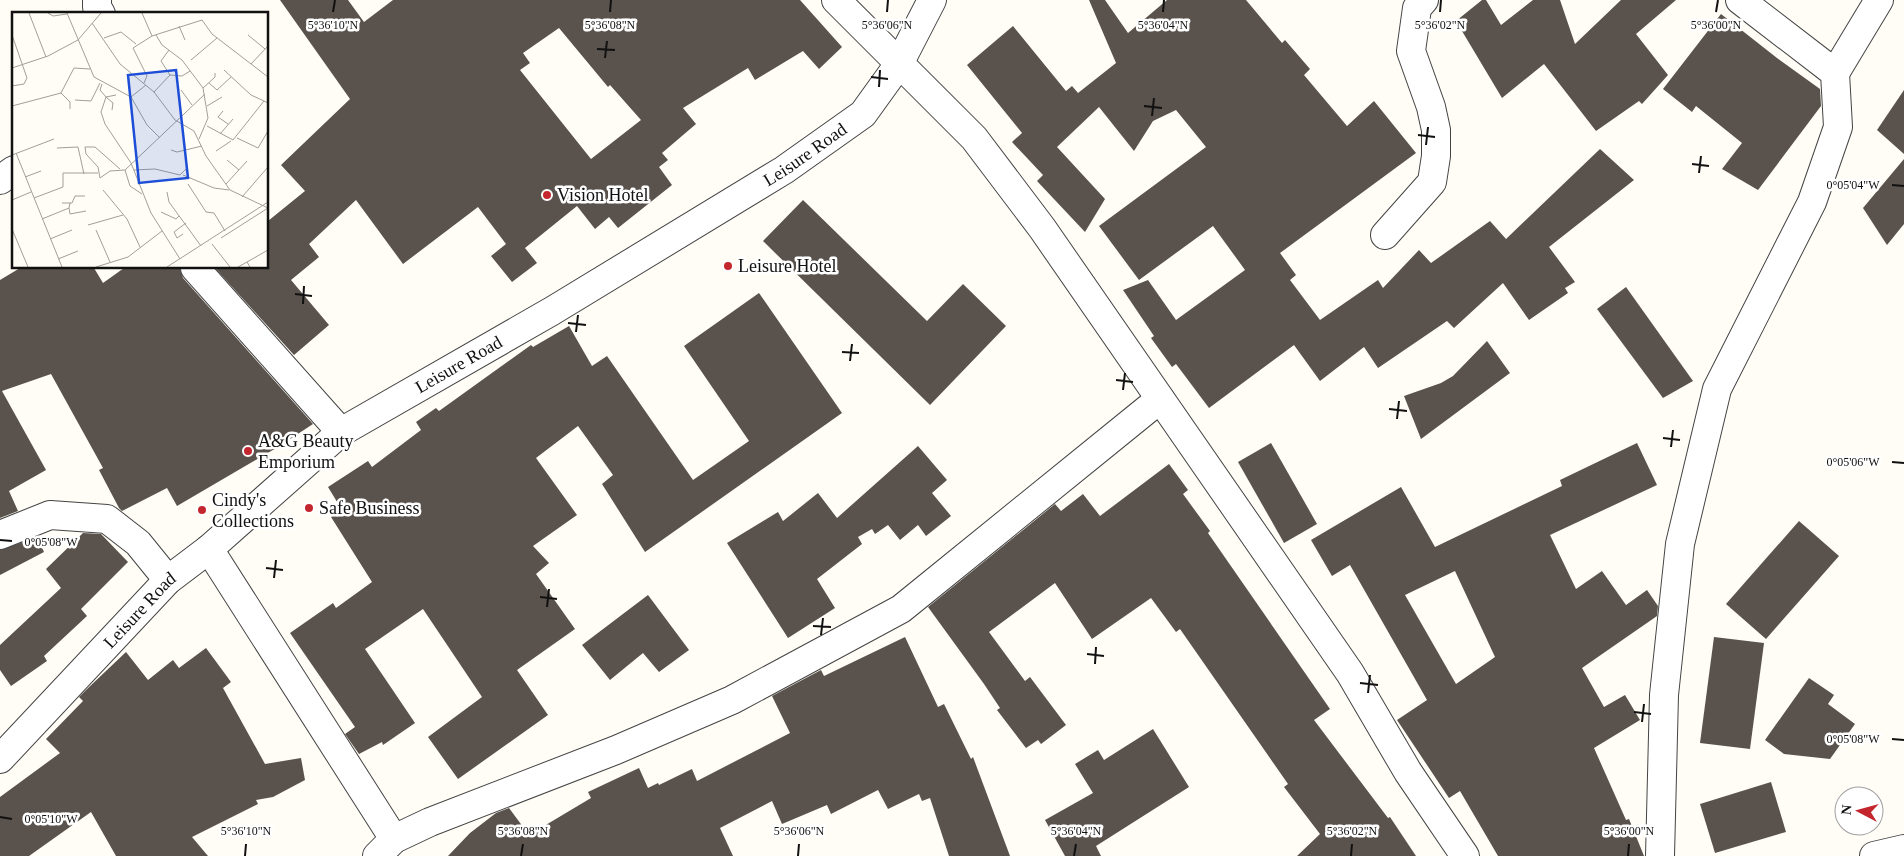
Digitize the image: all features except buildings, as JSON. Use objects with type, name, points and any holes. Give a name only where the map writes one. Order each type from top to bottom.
[{"type":"street","points":[[97,0],[97,7],[100,12]]},
{"type":"street","points":[[836,0],[980,146],[1042,228],[1350,673],[1408,772],[1465,856]]},
{"type":"street","name":"Leisure Road","points":[[0,759],[168,580],[209,549],[341,432],[552,311],[784,170],[863,114],[899,64],[932,0]]},
{"type":"street","points":[[1385,235],[1432,182],[1436,156],[1436,130],[1431,107],[1411,51],[1417,8],[1424,0]]},
{"type":"street","points":[[1740,0],[1834,73]]},
{"type":"street","points":[[1660,856],[1664,695],[1680,544],[1717,389],[1812,202],[1838,128],[1834,73],[1879,0]]},
{"type":"street","points":[[0,180],[12,171]]},
{"type":"street","points":[[196,269],[341,432]]},
{"type":"street","points":[[209,549],[386,847],[430,822],[616,750],[732,700],[901,609],[1160,399]]},
{"type":"street","points":[[0,535],[50,515],[107,519],[138,543],[168,580]]},
{"type":"street","points":[[1874,856],[1904,849]]},
{"type":"place","name":"Vision Hotel","points":[[547,195]]},
{"type":"place","name":"Leisure Hotel","points":[[728,266]]},
{"type":"place","name":"A&G Beauty Emporium","points":[[248,451]]},
{"type":"place","name":"Safe Business","points":[[309,508]]},
{"type":"place","name":"Cindy's Collections","points":[[202,510]]}]
